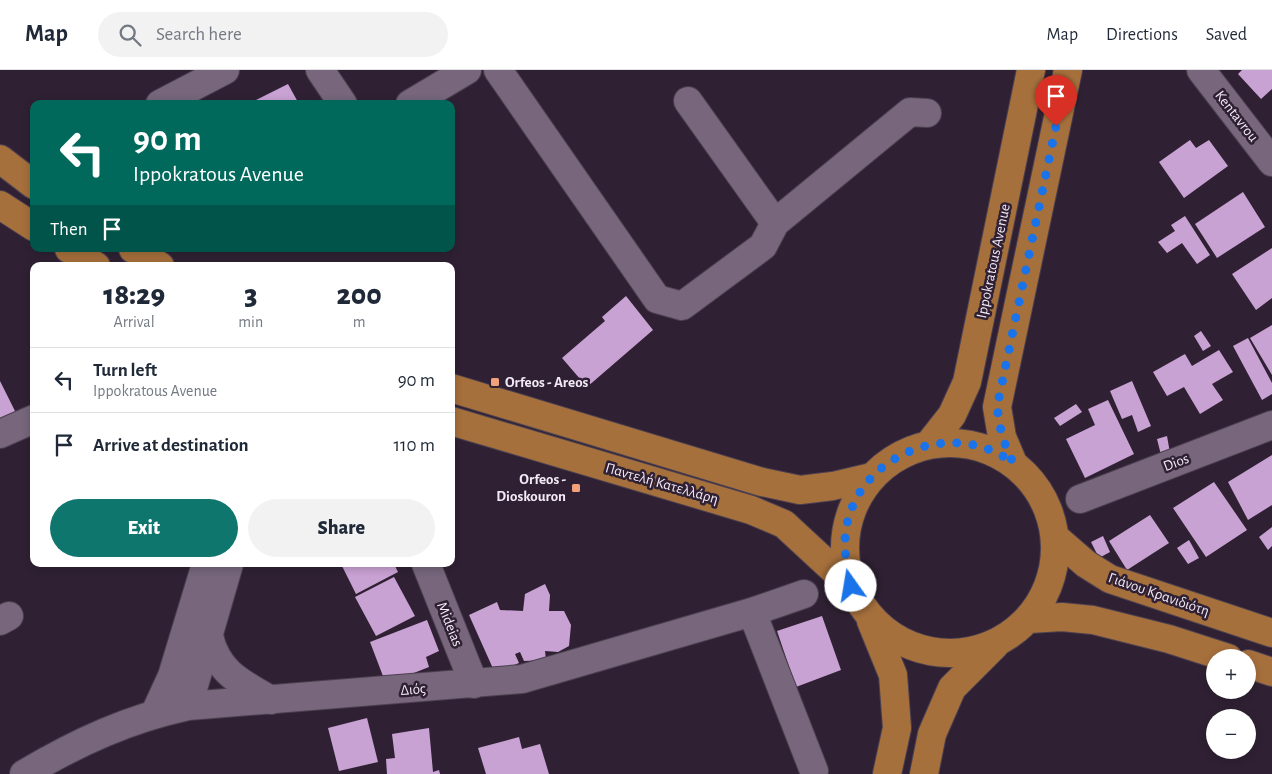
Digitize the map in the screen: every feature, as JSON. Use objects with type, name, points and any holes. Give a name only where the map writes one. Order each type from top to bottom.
[{"type":"main road","name":"Ippokratous Avenue","points":[[930,443],[952,415],[967,382],[1031,70]]},
{"type":"main road","points":[[1013,463],[1002,437],[997,407],[1068,70]]},
{"type":"main road","points":[[0,159],[30,182]]},
{"type":"main road","points":[[0,205],[30,224]]},
{"type":"main road","points":[[73,252],[89,262]]},
{"type":"main road","points":[[138,252],[154,262]]},
{"type":"main road","name":"Παντελή Κατελλάρη","points":[[455,389],[762,482],[800,490],[833,486],[871,477]]},
{"type":"main road","name":"Παντελή Κατελλάρη","points":[[455,422],[752,510],[784,524],[851,586]]},
{"type":"main road","points":[[887,774],[896,728],[893,675],[868,614],[851,586],[845,558],[846,528],[855,501],[871,477],[898,455],[930,443],[966,442],[1001,454],[1029,476],[1048,505],[1056,538],[1055,567],[1046,595],[1029,619],[998,642],[952,688],[932,734],[924,774]]},
{"type":"main road","name":"Γιάνου Κρανιδιότη","points":[[1056,538],[1086,564],[1110,579],[1272,633]]},
{"type":"main road","points":[[868,614],[895,638],[928,652],[964,653],[998,642]]},
{"type":"main road","points":[[1029,619],[1062,617],[1093,620],[1169,639],[1206,651]]},
{"type":"main road","points":[[1256,667],[1272,672]]},
{"type":"street","points":[[168,100],[225,70]]},
{"type":"street","points":[[320,70],[340,100]]},
{"type":"street","points":[[417,100],[467,70]]},
{"type":"street","points":[[498,70],[657,299],[682,306],[763,246],[774,223],[910,112],[927,113]]},
{"type":"street","name":"Kentavrou","points":[[1201,70],[1272,162]]},
{"type":"street","points":[[688,101],[774,223]]},
{"type":"street","points":[[0,434],[30,421]]},
{"type":"street","name":"Dios","points":[[1080,499],[1272,425]]},
{"type":"street","points":[[155,713],[172,676],[205,567]]},
{"type":"street","points":[[188,706],[228,567]]},
{"type":"street","name":"Mideias","points":[[427,567],[474,684]]},
{"type":"street","name":"Διός","points":[[24,774],[103,731],[155,713],[188,706],[522,679],[752,612],[804,594]]},
{"type":"street","points":[[752,612],[814,771]]},
{"type":"street","points":[[208,636],[212,652],[219,665],[243,684],[271,700]]},
{"type":"building","points":[[1242,70],[1272,70],[1272,89],[1261,99],[1238,74]]},
{"type":"building","points":[[288,84],[297,100],[256,100]]},
{"type":"building","points":[[1190,140],[1196,148],[1209,140],[1228,166],[1184,198],[1159,162]]},
{"type":"building","points":[[1243,192],[1265,227],[1217,258],[1195,224]]},
{"type":"building","points":[[1185,216],[1210,255],[1197,264],[1182,243],[1167,253],[1158,242],[1175,231],[1171,225]]},
{"type":"building","points":[[1272,248],[1272,298],[1256,310],[1232,274]]},
{"type":"building","points":[[626,296],[653,330],[587,387],[562,358],[605,321],[602,317]]},
{"type":"building","points":[[1272,325],[1272,375],[1250,338]]},
{"type":"building","points":[[1201,331],[1211,346],[1203,351],[1194,336]]},
{"type":"building","points":[[1248,338],[1272,383],[1272,394],[1262,400],[1233,346]]},
{"type":"building","points":[[1219,350],[1233,372],[1212,384],[1223,400],[1200,414],[1184,387],[1167,396],[1153,372],[1185,354],[1192,366]]},
{"type":"building","points":[[0,381],[16,413],[0,421]]},
{"type":"building","points":[[1132,381],[1151,426],[1138,432],[1132,415],[1122,419],[1110,391]]},
{"type":"building","points":[[1108,400],[1134,454],[1085,478],[1066,439],[1095,425],[1088,409]]},
{"type":"building","points":[[1076,404],[1082,412],[1060,426],[1054,418]]},
{"type":"building","points":[[1167,436],[1170,453],[1161,455],[1157,439]]},
{"type":"building","points":[[1272,455],[1272,505],[1248,520],[1228,482]]},
{"type":"building","points":[[1214,482],[1247,530],[1206,557],[1173,508]]},
{"type":"building","points":[[1150,515],[1169,543],[1127,570],[1109,541]]},
{"type":"building","points":[[1272,527],[1272,546],[1268,550],[1259,537]]},
{"type":"building","points":[[1103,536],[1110,552],[1099,558],[1091,542]]},
{"type":"building","points":[[1189,540],[1199,558],[1188,564],[1177,548]]},
{"type":"building","points":[[342,567],[396,567],[398,572],[356,594]]},
{"type":"building","points":[[394,577],[415,616],[376,636],[355,597]]},
{"type":"building","points":[[545,584],[550,595],[549,611],[564,611],[571,625],[569,646],[558,652],[545,651],[546,660],[524,661],[520,652],[515,654],[519,663],[495,673],[469,615],[497,602],[500,610],[523,611],[525,594]]},
{"type":"building","points":[[822,616],[841,670],[796,687],[777,631]]},
{"type":"building","points":[[427,620],[439,651],[426,657],[429,667],[386,684],[370,642]]},
{"type":"building","points":[[367,718],[378,762],[339,771],[328,728]]},
{"type":"building","points":[[429,728],[433,772],[439,770],[440,774],[387,774],[386,759],[395,758],[392,734]]},
{"type":"building","points":[[519,737],[522,749],[540,744],[549,774],[486,774],[478,748]]},
{"type":"place","name":"Orfeos - Areos","points":[[495,382]]},
{"type":"place","name":"Orfeos - Dioskouron","points":[[576,488]]},
{"type":"route","points":[[851,586],[845,558],[846,528],[855,501],[871,477],[898,455],[930,443],[966,442],[1001,454],[1013,463],[1002,437],[997,407],[1056,126]]}]
